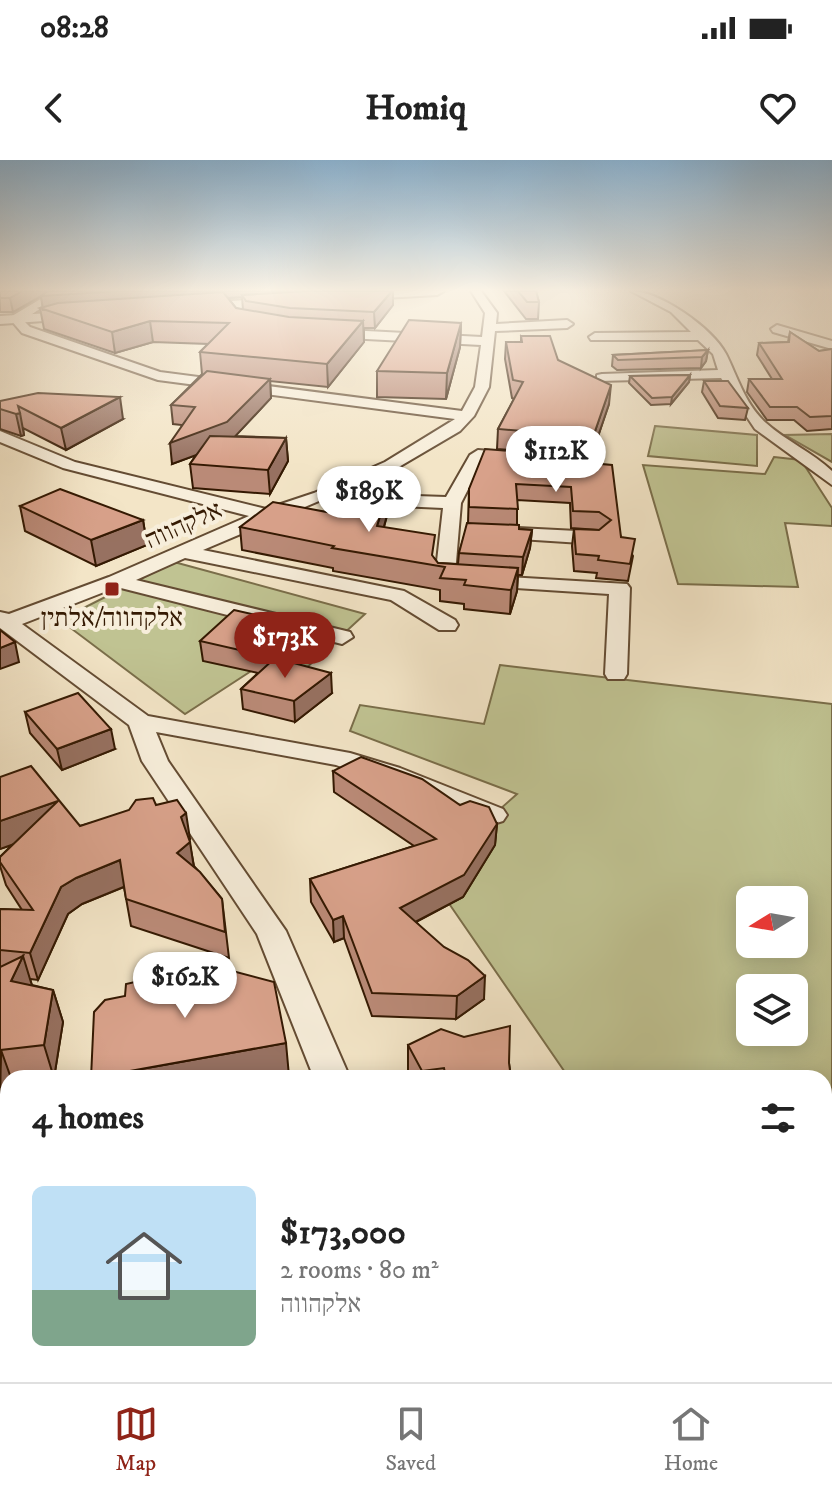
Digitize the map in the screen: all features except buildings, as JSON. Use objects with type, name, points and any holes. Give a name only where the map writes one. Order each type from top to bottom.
[{"type":"street","points":[[78,348],[158,376],[467,416],[482,387],[486,348]]},
{"type":"street","points":[[714,348],[719,353],[731,386],[760,426],[812,461],[832,480]]},
{"type":"street","points":[[602,378],[727,374]]},
{"type":"street","name":"אלקהווה","points":[[4,620],[116,581],[267,515],[320,497],[391,465],[455,428],[467,416]]},
{"type":"street","points":[[0,436],[69,465],[267,515]]},
{"type":"street","points":[[452,503],[478,455],[540,460]]},
{"type":"street","points":[[320,497],[452,503]]},
{"type":"street","points":[[452,503],[464,532],[445,579],[620,588],[616,674]]},
{"type":"street","points":[[464,532],[597,538]]},
{"type":"street","points":[[185,552],[397,595],[447,625]]},
{"type":"street","points":[[116,581],[342,637]]},
{"type":"street","points":[[4,620],[140,722],[341,758],[391,774],[493,815]]},
{"type":"street","points":[[140,722],[155,761],[271,931],[329,1070]]},
{"type":"green space","points":[[655,426],[757,435],[757,466],[648,456]]},
{"type":"green space","points":[[832,434],[832,462],[785,435]]},
{"type":"green space","points":[[774,457],[801,460],[832,508],[832,526],[785,523],[798,587],[678,584],[643,465],[765,474]]},
{"type":"green space","points":[[174,562],[365,614],[302,672],[265,662],[185,714],[60,620]]},
{"type":"green space","points":[[500,665],[832,704],[832,1070],[563,1070],[428,873],[517,794],[350,731],[360,705],[484,724]]},
{"type":"place","name":"אלקהווה/אלתין","points":[[112,589]]}]
